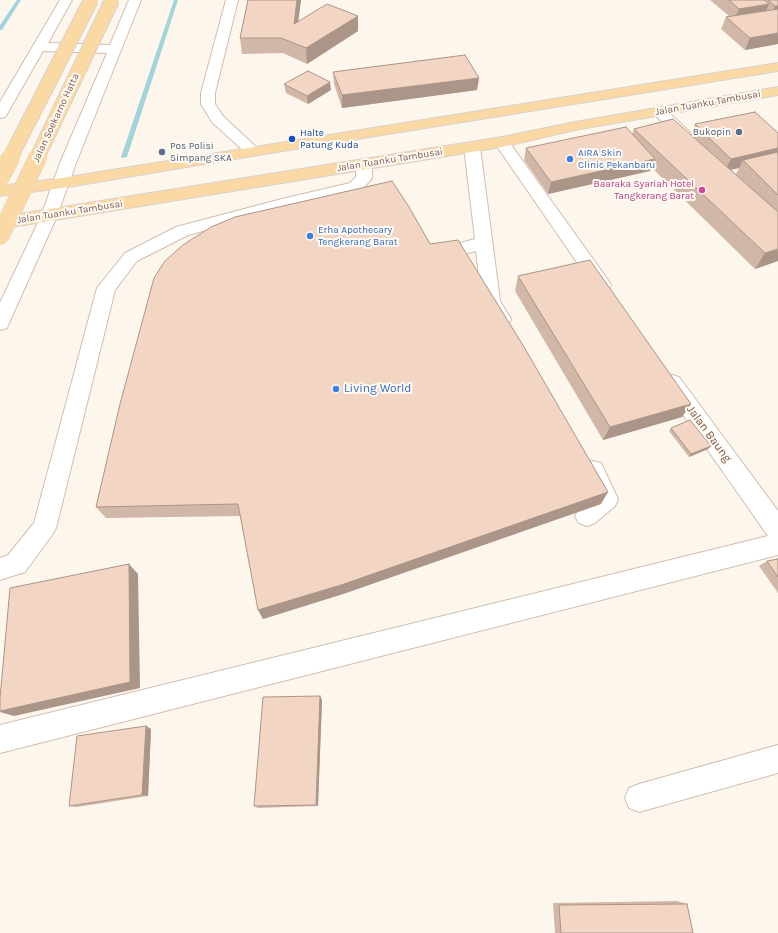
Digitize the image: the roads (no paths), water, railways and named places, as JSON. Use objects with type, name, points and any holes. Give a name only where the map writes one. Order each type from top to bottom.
[{"type":"main road","name":"Jalan Soekarno Hatta","points":[[0,178],[91,0]]},
{"type":"main road","name":"Jalan Soekarno Hatta","points":[[0,236],[112,0]]},
{"type":"main road","name":"Jalan Tuanku Tambusai","points":[[0,191],[62,183],[252,151],[559,104],[778,67]]},
{"type":"main road","name":"Jalan Tuanku Tambusai","points":[[0,223],[502,142],[576,126],[778,92]]},
{"type":"main road","points":[[0,207],[62,183]]},
{"type":"main road","points":[[0,207],[49,216]]},
{"type":"street","points":[[0,114],[66,0]]},
{"type":"street","points":[[0,323],[49,216],[68,163],[135,0]]},
{"type":"street","points":[[232,0],[208,93],[208,104],[217,119],[252,151]]},
{"type":"street","points":[[39,48],[114,49]]},
{"type":"street","points":[[660,112],[700,150]]},
{"type":"street","points":[[502,142],[612,299]]},
{"type":"street","points":[[472,146],[491,301],[512,334]]},
{"type":"street","points":[[0,569],[16,564],[44,528],[106,288],[131,257],[182,231],[282,204],[355,187],[364,178],[364,164]]},
{"type":"street","points":[[282,204],[335,198],[374,190]]},
{"type":"street","points":[[424,250],[449,252],[484,243]]},
{"type":"street","name":"Jalan Baung","points":[[662,370],[778,530]]},
{"type":"street","points":[[586,456],[607,499],[587,516]]},
{"type":"street","points":[[0,739],[778,544]]},
{"type":"street","points":[[639,798],[778,759]]},
{"type":"waterway","points":[[0,29],[19,0]]},
{"type":"waterway","points":[[124,157],[176,0]]},
{"type":"place","name":"Bukopin","points":[[739,132]]},
{"type":"place","name":"Halte Patung Kuda","points":[[292,139]]},
{"type":"place","name":"Pos Polisi Simpang SKA","points":[[162,152]]},
{"type":"place","name":"AIRA Skin Clinic Pekanbaru","points":[[570,159]]},
{"type":"place","name":"Baaraka Syariah Hotel Tangkerang Barat","points":[[702,190]]},
{"type":"place","name":"Erha Apothecary Tengkerang Barat","points":[[310,236]]},
{"type":"place","name":"Living World","points":[[336,389]]}]
